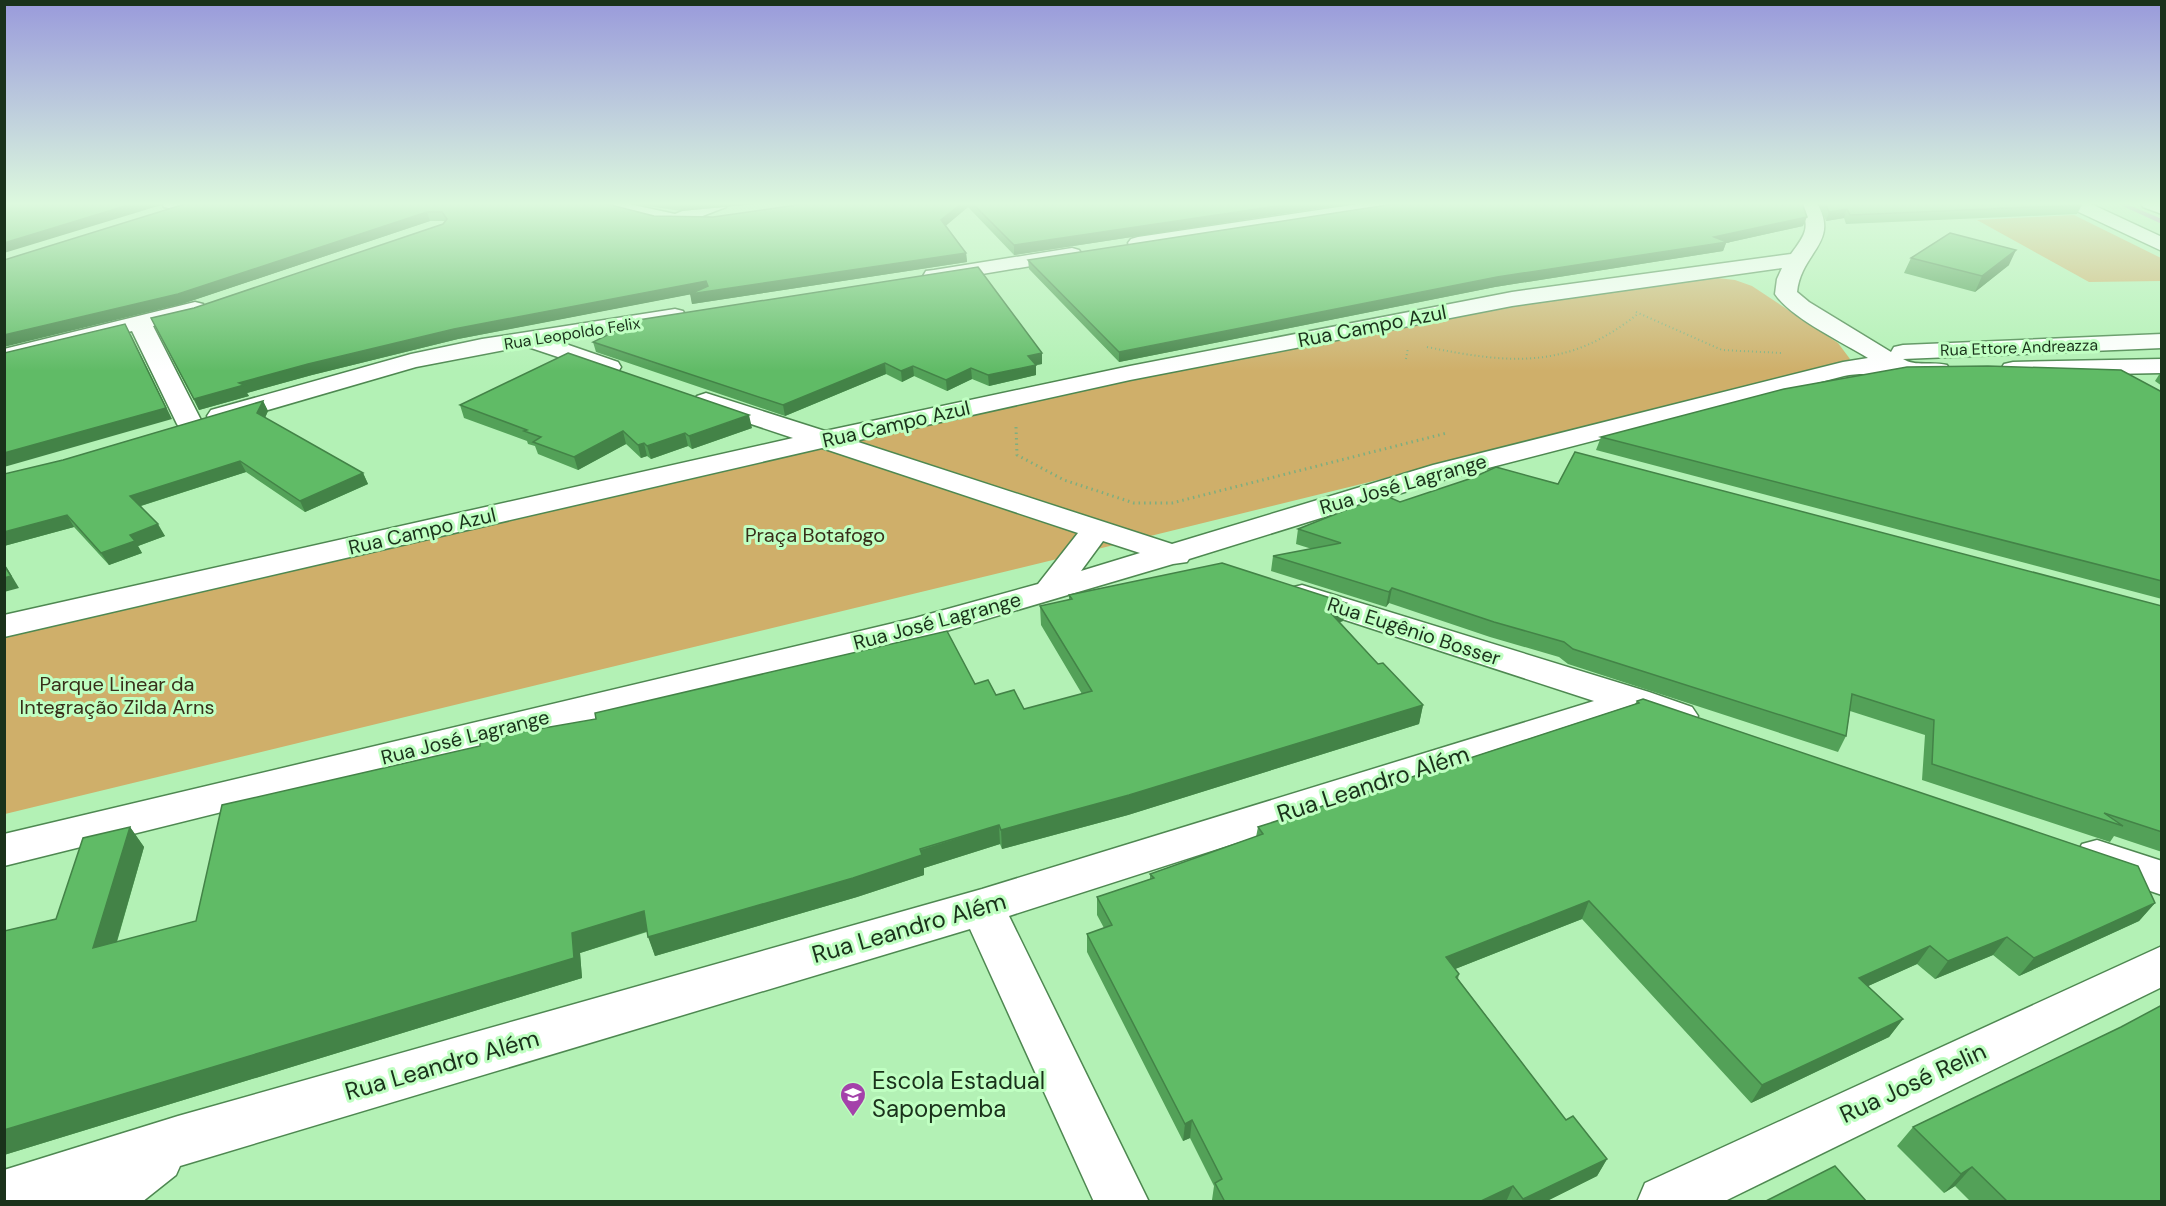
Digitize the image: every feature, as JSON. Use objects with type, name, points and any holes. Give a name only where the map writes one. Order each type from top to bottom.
[{"type":"street","points":[[918,278],[1036,259]]},
{"type":"street","name":"Rua Campo Azul","points":[[4,626],[821,440],[1119,375],[1512,299],[1794,260]]},
{"type":"street","points":[[1707,272],[1771,289],[1785,281],[1794,260]]},
{"type":"street","name":"Rua Ettore Andreazza","points":[[1771,289],[1801,307],[1870,359],[1905,371],[2162,366]]},
{"type":"street","points":[[4,356],[140,324],[219,301]]},
{"type":"street","name":"Rua Leopoldo Felix","points":[[140,324],[180,428],[411,361],[482,346],[694,314]]},
{"type":"street","points":[[529,340],[641,378]]},
{"type":"street","name":"Rua Ettore Andreazza","points":[[1870,359],[2162,341]]},
{"type":"street","points":[[2074,345],[2142,388]]},
{"type":"street","name":"Rua José Lagrange","points":[[4,850],[919,628],[1050,591],[1443,471],[1542,447],[1870,359]]},
{"type":"street","points":[[675,390],[821,440],[1216,568]]},
{"type":"street","points":[[1542,447],[1599,462]]},
{"type":"street","points":[[1050,591],[1096,530]]},
{"type":"street","name":"Rua Eugênio Bosser","points":[[1273,586],[1703,724]]},
{"type":"street","name":"Rua Leandro Além","points":[[4,1197],[178,1142],[982,907],[1636,701]]},
{"type":"street","points":[[2072,848],[2162,878]]},
{"type":"street","points":[[982,907],[1122,1202]]},
{"type":"street","name":"Rua José Relin","points":[[1664,1202],[2162,965]]},
{"type":"street","points":[[98,1202],[178,1142]]},
{"type":"path","points":[[1632,311],[1665,322],[1722,350],[1782,353]]},
{"type":"path","points":[[1420,346],[1492,359],[1560,356],[1596,343],[1639,314]]},
{"type":"path","points":[[1406,359],[1409,345]]},
{"type":"path","points":[[1024,423],[1016,426],[1017,455],[1064,480],[1134,503],[1172,502],[1447,433]]},
{"type":"green space","points":[[2048,259],[2161,259],[2161,281],[2089,282]]},
{"type":"green space","name":"Parque Linear da Integração Zilda Arns","points":[[1709,277],[1735,280],[1752,286],[1838,343],[1850,359],[1844,365],[1053,560],[5,814],[4,631],[1070,392],[1553,297]]},
{"type":"building","points":[[283,259],[178,294],[4,335],[4,260]]},
{"type":"building","points":[[338,259],[924,259],[690,294],[708,286],[706,281],[454,329],[308,364],[239,383],[244,385],[194,399],[151,318],[194,308]]},
{"type":"building","points":[[1613,259],[1497,277],[1119,352],[1028,260]]},
{"type":"building","points":[[1916,259],[2004,259],[1982,276]]},
{"type":"building","points":[[978,267],[1042,353],[1028,356],[1036,365],[988,375],[971,368],[946,380],[913,366],[901,371],[885,363],[783,405],[593,342],[638,320]]},
{"type":"building","points":[[125,324],[166,408],[4,453],[4,353]]},
{"type":"building","points":[[568,353],[749,415],[689,436],[685,433],[647,446],[644,443],[638,445],[623,431],[574,457],[533,442],[541,437],[524,431],[527,430],[460,405]]},
{"type":"building","points":[[1988,366],[2121,370],[2162,392],[2162,581],[1601,437],[1784,389],[1907,367]]},
{"type":"building","points":[[263,401],[257,413],[363,473],[300,501],[240,461],[130,496],[158,524],[130,535],[135,541],[101,553],[67,515],[4,532],[4,474],[63,460]]},
{"type":"building","points":[[1575,452],[2162,606],[2162,832],[2104,813],[2123,826],[1932,764],[1934,720],[1852,694],[1846,736],[1573,649],[1564,642],[1494,622],[1392,588],[1389,592],[1273,556],[1341,543],[1298,529],[1384,495],[1400,502],[1472,478],[1496,467],[1558,484]]},
{"type":"building","points":[[1222,563],[1346,603],[1327,609],[1378,664],[1383,663],[1423,705],[1129,795],[1001,830],[999,825],[920,849],[922,855],[853,878],[648,937],[644,911],[572,933],[574,958],[4,1130],[4,931],[56,919],[83,838],[130,827],[93,948],[196,921],[222,805],[480,746],[480,742],[521,732],[596,719],[595,713],[947,631],[975,684],[988,680],[996,695],[1014,690],[1024,709],[1092,691],[1040,606],[1072,599],[1069,595]]},
{"type":"building","points":[[4,565],[11,576],[4,578]]},
{"type":"building","points":[[1643,699],[2138,866],[2155,903],[2034,958],[2007,937],[1948,961],[1930,946],[1859,978],[1903,1019],[1762,1085],[1589,901],[1446,957],[1459,974],[1456,977],[1566,1120],[1573,1116],[1607,1159],[1523,1199],[1513,1186],[1479,1202],[1225,1202],[1215,1183],[1222,1179],[1192,1120],[1185,1124],[1087,934],[1112,925],[1097,897],[1154,878],[1150,874],[1263,834],[1258,827],[1639,703],[1637,701]]},
{"type":"building","points":[[2162,1005],[2162,1202],[2008,1202],[1972,1167],[1961,1174],[1913,1127],[2121,1027]]},
{"type":"building","points":[[1835,1166],[1867,1202],[1764,1202]]},
{"type":"place","name":"Escola Estadual Sapopemba","points":[[853,1118]]},
{"type":"park label","name":"Praça Botafogo","points":[[815,535]]}]
